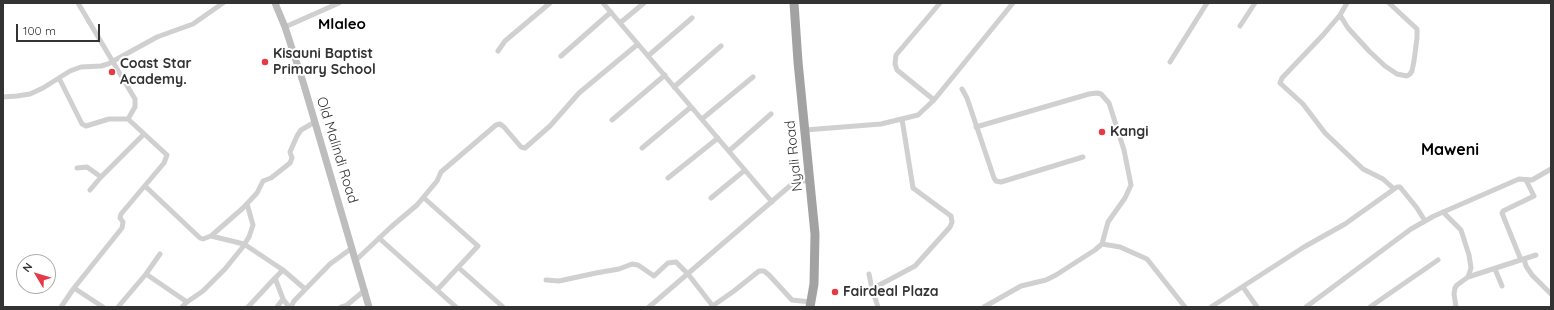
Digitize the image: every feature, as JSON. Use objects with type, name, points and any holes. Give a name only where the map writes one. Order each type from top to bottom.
[{"type":"highway","name":"Nyali Road","points":[[794,3],[815,245],[814,284],[811,304]]},
{"type":"main road","name":"Old Malindi Road","points":[[275,3],[286,26],[369,307]]},
{"type":"street","points":[[78,3],[135,99],[135,107],[128,119]]},
{"type":"street","points":[[3,97],[30,94],[70,71],[81,67],[101,66],[134,51],[157,37],[193,24],[223,3]]},
{"type":"street","points":[[286,26],[339,3]]},
{"type":"street","points":[[498,51],[505,41],[550,3]]},
{"type":"street","points":[[603,3],[772,202]]},
{"type":"street","points":[[620,23],[644,3]]},
{"type":"street","points":[[934,100],[897,70],[895,64],[896,55],[940,3]]},
{"type":"street","points":[[805,130],[881,124],[918,114],[934,100],[1013,3]]},
{"type":"street","points":[[1170,62],[1207,3]]},
{"type":"street","points":[[1240,26],[1255,3]]},
{"type":"street","points":[[1347,3],[1340,15],[1282,78],[1280,83],[1303,104],[1325,133],[1363,169],[1383,179],[1393,188]]},
{"type":"street","points":[[1340,15],[1348,28],[1369,52],[1397,74],[1407,76],[1412,70],[1414,61],[1418,38],[1417,29],[1389,3]]},
{"type":"street","points":[[561,56],[611,12]]},
{"type":"street","points":[[648,56],[692,18]]},
{"type":"street","points":[[356,260],[424,198],[437,181],[441,172],[496,126],[500,124],[504,127],[521,147],[525,148],[550,126],[579,93],[638,44]]},
{"type":"street","points":[[674,87],[721,46]]},
{"type":"street","points":[[612,120],[664,75]]},
{"type":"street","points":[[702,120],[753,77]]},
{"type":"street","points":[[59,78],[82,124],[86,126],[109,119],[128,119],[143,135],[167,155],[164,162],[121,214],[120,218],[124,222],[122,228],[74,288],[61,307]]},
{"type":"street","points":[[962,89],[967,98],[996,181],[1001,182],[1083,157]]},
{"type":"street","points":[[976,127],[1089,94],[1097,93],[1105,98],[1109,103],[1124,150],[1130,185],[1125,198],[1108,222],[1102,244],[1056,275],[1046,280],[1021,286],[1004,295],[987,307]]},
{"type":"street","points":[[642,148],[691,107]]},
{"type":"street","points":[[729,151],[771,114]]},
{"type":"street","points":[[872,289],[915,266],[950,227],[952,222],[951,216],[913,188],[902,119]]},
{"type":"street","points":[[145,186],[200,238],[204,239],[211,236],[225,225],[257,193],[263,182],[271,178],[290,162],[292,158],[290,152],[291,146],[300,130],[315,122]]},
{"type":"street","points":[[90,190],[143,135]]},
{"type":"street","points":[[668,178],[718,138]]},
{"type":"street","points":[[77,168],[87,167],[101,177]]},
{"type":"street","points":[[1306,307],[1411,229],[1425,221],[1519,179],[1532,180],[1551,169]]},
{"type":"street","points":[[711,198],[745,170]]},
{"type":"street","points":[[649,307],[791,185],[797,182],[810,180]]},
{"type":"street","points":[[1526,180],[1534,196],[1502,213],[1522,260],[1532,275],[1551,294]]},
{"type":"street","points":[[1212,307],[1304,247],[1345,224],[1393,188],[1400,187],[1425,221]]},
{"type":"street","points":[[424,198],[478,246],[437,290]]},
{"type":"street","points":[[182,307],[203,291],[225,269],[249,237],[253,225],[247,204]]},
{"type":"street","points":[[1443,212],[1461,230],[1470,255],[1471,268],[1468,277]]},
{"type":"street","points":[[211,236],[244,244],[283,270],[305,289]]},
{"type":"street","points":[[379,238],[456,307]]},
{"type":"street","points":[[1102,244],[1120,248],[1147,259],[1185,307]]},
{"type":"street","points":[[275,278],[283,299],[290,307],[305,289],[330,264],[352,248]]},
{"type":"street","points":[[118,307],[146,274],[160,254]]},
{"type":"street","points":[[1456,307],[1454,294],[1455,288],[1468,277],[1536,255]]},
{"type":"street","points":[[1370,307],[1438,260]]},
{"type":"street","points":[[546,280],[559,281],[618,269],[632,264],[638,265],[654,276],[668,262],[676,262],[688,274],[711,306],[734,291],[759,271],[764,271],[769,275],[792,300],[811,304]]},
{"type":"street","points":[[459,268],[502,307]]},
{"type":"street","points":[[1495,268],[1502,286]]},
{"type":"street","points":[[248,307],[283,270]]},
{"type":"street","points":[[146,274],[187,302]]},
{"type":"street","points":[[869,274],[878,307]]},
{"type":"street","points":[[1243,286],[1258,307]]},
{"type":"street","points":[[74,288],[102,307]]},
{"type":"street","points":[[336,307],[347,304],[365,290]]},
{"type":"street","points":[[278,307],[283,299]]},
{"type":"place","name":"Kisauni Baptist Primary School","points":[[265,62]]},
{"type":"place","name":"Coast Star Academy.","points":[[112,72]]},
{"type":"place","name":"Kangi","points":[[1102,132]]},
{"type":"place","name":"Fairdeal Plaza","points":[[835,292]]},
{"type":"district","name":"Mlaleo","points":[[342,24]]},
{"type":"district","name":"Maweni","points":[[1450,150]]}]
